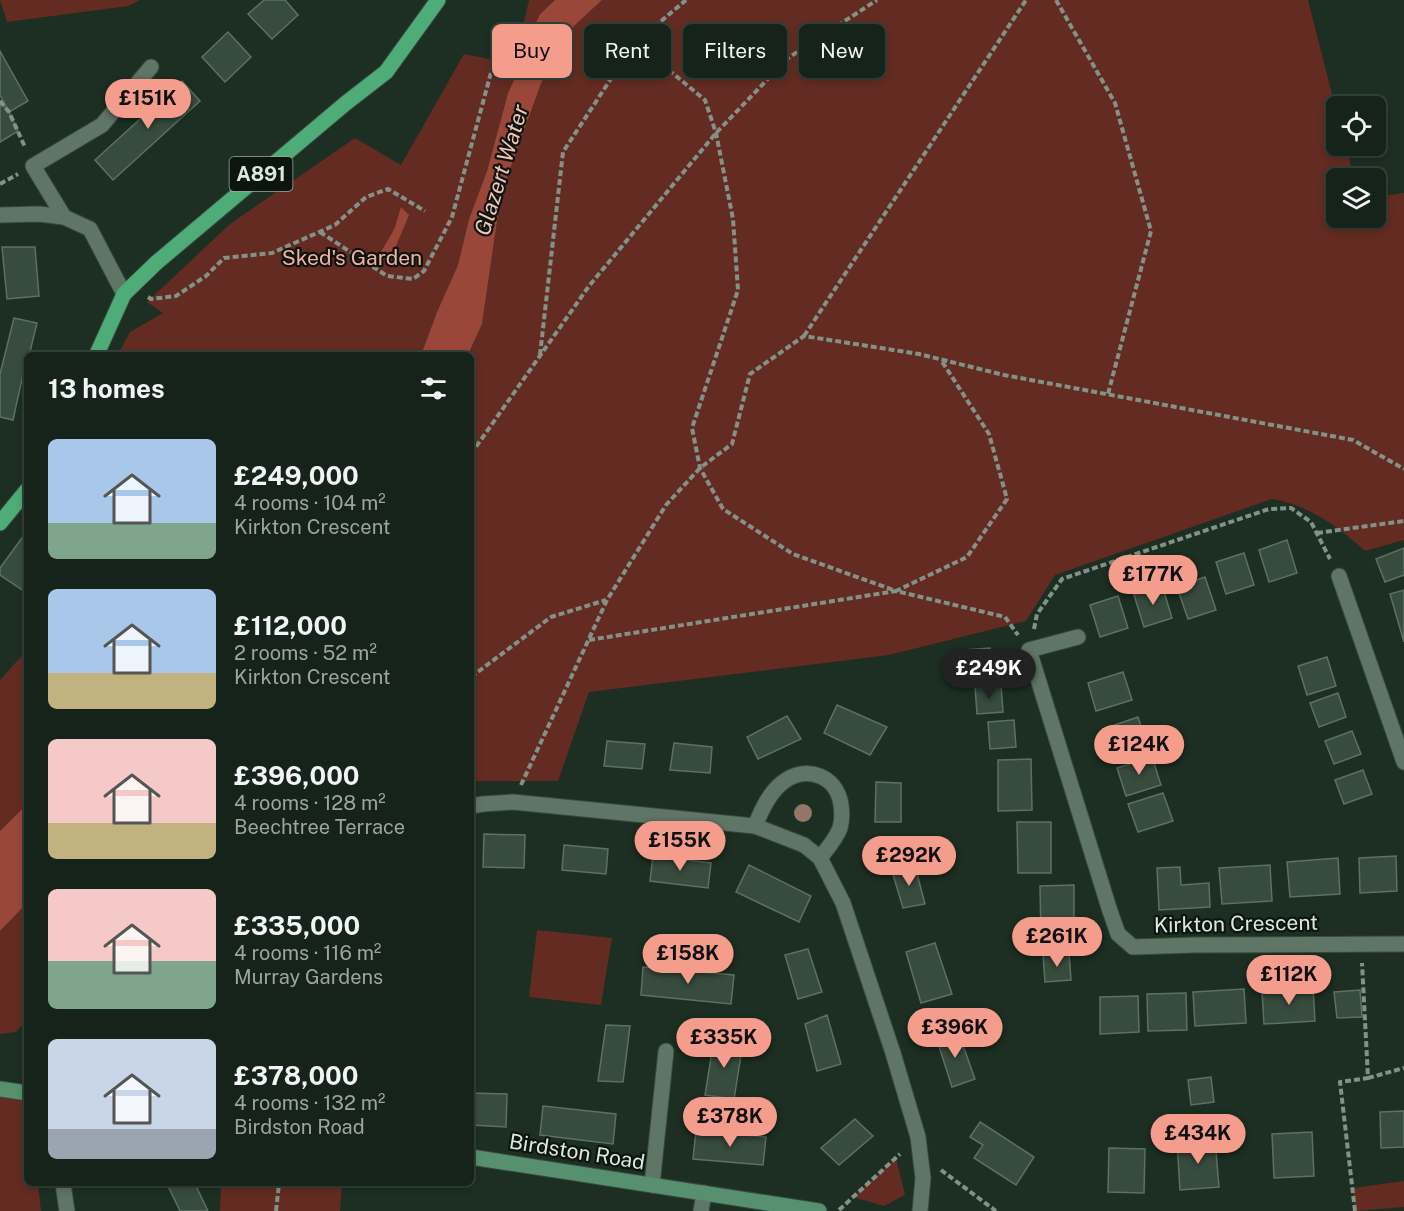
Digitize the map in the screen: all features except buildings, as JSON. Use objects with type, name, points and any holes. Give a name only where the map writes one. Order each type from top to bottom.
[{"type":"main road","name":"A891","points":[[98,352],[128,290],[156,262],[386,72],[438,0]]},
{"type":"main road","points":[[0,523],[24,494]]},
{"type":"main road","points":[[0,1089],[24,1093]]},
{"type":"main road","name":"Birdston Road","points":[[474,1157],[819,1211]]},
{"type":"street","points":[[63,217],[33,166],[102,125],[151,68]]},
{"type":"street","points":[[0,215],[39,214],[63,217],[90,229],[128,290]]},
{"type":"street","points":[[1340,576],[1404,762]]},
{"type":"street","points":[[1029,650],[1078,636]]},
{"type":"street","name":"Kirkton Crescent","points":[[1029,650],[1118,934],[1133,947],[1404,944]]},
{"type":"street","points":[[755,826],[761,810],[781,783],[796,775],[810,773],[821,775],[832,784],[839,795],[841,826],[832,843],[820,858]]},
{"type":"street","points":[[474,806],[513,802],[755,826],[804,845],[820,858],[843,903],[893,1053],[918,1137],[923,1178],[920,1211]]},
{"type":"street","points":[[652,1185],[666,1051]]},
{"type":"street","points":[[63,1186],[67,1211]]},
{"type":"street","points":[[701,1211],[704,1193]]},
{"type":"path","points":[[658,24],[686,0]]},
{"type":"path","points":[[474,450],[589,286],[716,133],[788,58],[877,0]]},
{"type":"path","points":[[513,802],[607,600],[666,505],[700,468],[732,444],[750,374],[804,336],[1026,0]]},
{"type":"path","points":[[1056,0],[1115,103],[1151,231],[1108,394]]},
{"type":"path","points":[[320,232],[387,276],[413,279],[424,271],[452,217],[492,69]]},
{"type":"path","points":[[671,72],[705,100],[716,133],[733,219],[738,290],[692,428],[700,468],[723,509],[793,554],[896,591],[1005,616],[1029,650]]},
{"type":"path","points":[[540,355],[563,152],[611,78]]},
{"type":"path","points":[[0,101],[9,112],[33,166]]},
{"type":"path","points":[[128,290],[151,299],[176,296],[206,276],[224,258],[272,253],[335,225],[366,197],[388,189],[425,211]]},
{"type":"path","points":[[804,336],[919,354],[1004,375],[1353,440],[1404,469]]},
{"type":"path","points":[[588,640],[896,591],[967,557],[1007,499],[989,434],[941,359]]},
{"type":"path","points":[[1029,650],[1037,614],[1062,579],[1269,509],[1291,508],[1311,522],[1340,576]]},
{"type":"path","points":[[1317,533],[1404,521]]},
{"type":"path","points":[[474,675],[550,617],[607,600]]},
{"type":"path","points":[[1361,944],[1368,1078]]},
{"type":"path","points":[[1355,1211],[1340,1083],[1404,1068]]},
{"type":"path","points":[[839,1211],[918,1137]]},
{"type":"path","points":[[921,1155],[996,1211]]},
{"type":"path","points":[[276,1211],[279,1186]]},
{"type":"green space","points":[[0,0],[140,0],[128,6],[7,22]]},
{"type":"green space","name":"Sked's Garden","points":[[529,0],[555,0],[540,14],[535,24],[523,24]]},
{"type":"green space","points":[[602,0],[1308,0],[1332,96],[1326,96],[1326,156],[1348,156],[1352,168],[1326,168],[1326,228],[1386,228],[1386,196],[1404,193],[1404,540],[1365,551],[1322,518],[1298,506],[1272,499],[1055,575],[1026,621],[889,655],[589,692],[558,781],[474,781],[474,352],[470,352],[482,324],[501,194],[543,78],[572,78],[572,29]]},
{"type":"green space","name":"Sked's Garden","points":[[464,54],[492,60],[492,78],[515,78],[508,93],[487,171],[469,219],[458,265],[422,352],[119,352],[130,332],[163,313],[147,302],[230,224],[355,138],[401,165]]},
{"type":"green space","points":[[24,653],[24,807],[0,831],[0,680]]},
{"type":"green space","points":[[24,906],[24,1023],[16,1032],[0,1034],[0,931]]},
{"type":"green space","points":[[537,930],[612,938],[601,1005],[529,997]]},
{"type":"green space","points":[[0,1089],[24,1093],[24,1186],[38,1186],[41,1211],[0,1211]]},
{"type":"green space","points":[[896,1158],[905,1195],[884,1206],[853,1197]]},
{"type":"green space","points":[[1404,1181],[1404,1207],[1355,1211],[1353,1188]]},
{"type":"green space","points":[[221,1186],[342,1186],[340,1211],[220,1211]]},
{"type":"water","points":[[555,0],[602,0],[572,29],[572,24],[535,24],[540,14]]},
{"type":"water","name":"Glazert Water","points":[[515,78],[543,78],[501,194],[482,324],[469,352],[422,352],[458,265],[469,219],[487,171],[508,93]]},
{"type":"water","points":[[401,207],[409,215],[396,246],[380,265],[377,263],[378,258],[395,227]]},
{"type":"water","points":[[24,807],[24,906],[0,931],[0,831]]}]
